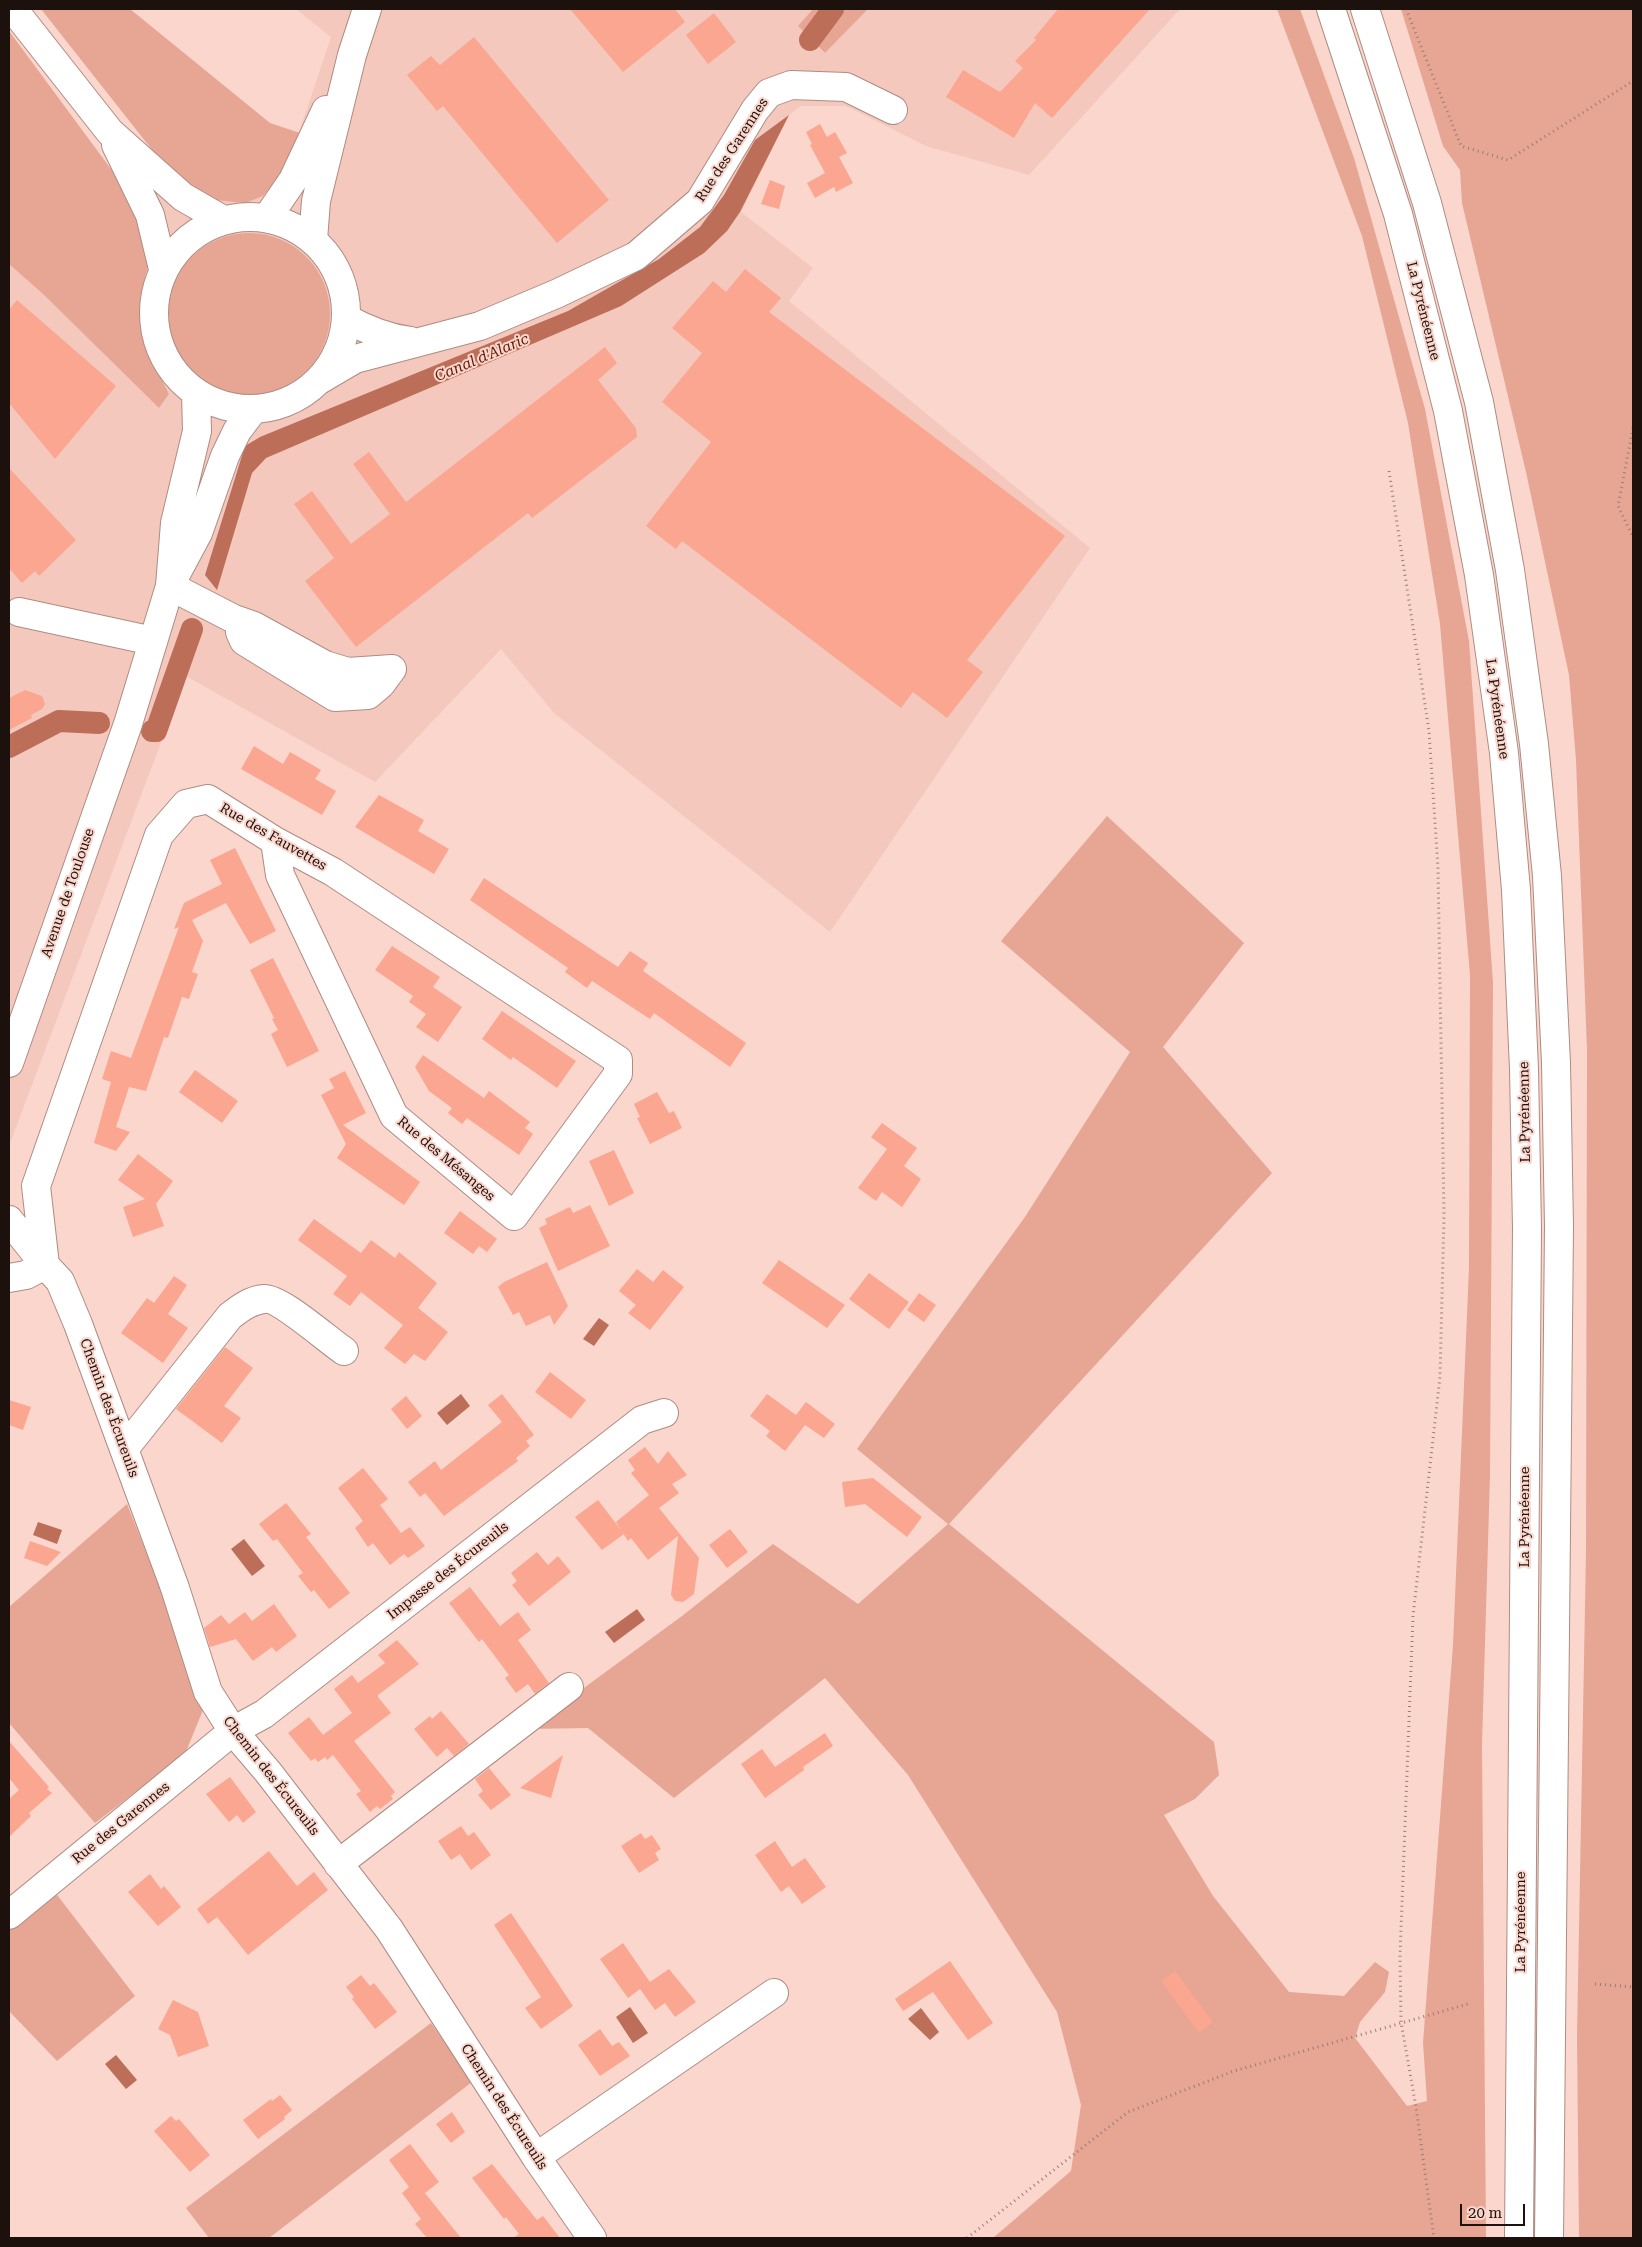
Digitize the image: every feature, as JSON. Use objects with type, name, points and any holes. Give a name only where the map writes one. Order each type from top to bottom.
[{"type":"main road","points":[[13,9],[110,132],[183,197],[223,220]]},
{"type":"main road","points":[[313,240],[316,201],[352,55],[366,9]]},
{"type":"main road","name":"La Pyrénéenne","points":[[1331,9],[1398,214],[1448,411],[1483,605],[1504,753],[1516,890],[1524,1069],[1527,1229],[1519,2238]]},
{"type":"main road","points":[[1365,9],[1427,203],[1479,402],[1510,570],[1534,744],[1547,876],[1556,1063],[1559,1226],[1549,2238]]},
{"type":"main road","points":[[267,218],[294,180],[352,55]]},
{"type":"main road","name":"Rue des Garennes","points":[[322,379],[355,359],[480,326],[556,294],[636,256],[700,201],[755,110],[769,93],[791,85],[846,87],[894,110]]},
{"type":"main road","points":[[110,132],[150,215],[163,269]]},
{"type":"main road","points":[[241,217],[267,218],[292,226],[313,240],[339,275],[347,307],[347,319],[337,357],[322,379],[294,399],[276,406],[253,410],[223,404],[196,393],[171,367],[155,329],[155,295],[163,269],[178,247],[223,220],[241,217]]},
{"type":"main road","name":"Rue des Garennes","points":[[347,319],[368,330],[394,339],[419,342]]},
{"type":"main road","points":[[170,586],[176,523],[197,431],[196,393]]},
{"type":"main road","points":[[170,586],[198,533],[225,456],[237,431],[253,410]]},
{"type":"main road","points":[[170,586],[234,619],[254,626],[325,665],[348,672],[392,669],[381,684],[368,695],[335,697],[244,641],[234,619]]},
{"type":"main road","name":"Avenue de Toulouse","points":[[9,1063],[128,724],[170,586]]},
{"type":"main road","points":[[18,612],[153,641]]},
{"type":"main road","name":"Rue des Fauvettes","points":[[45,1264],[36,1186],[159,835],[186,804],[208,799],[275,840],[333,872],[618,1060]]},
{"type":"main road","name":"Rue des Mésanges","points":[[275,840],[280,875],[394,1116],[514,1216],[618,1074],[618,1060]]},
{"type":"main road","name":"Chemin des Écureuils","points":[[9,1220],[60,1282],[74,1315],[175,1588],[208,1692],[233,1731],[268,1772],[389,1929],[536,2157],[592,2238]]},
{"type":"main road","points":[[9,1278],[26,1275],[45,1264]]},
{"type":"main road","points":[[124,1448],[230,1316],[248,1303],[266,1298],[281,1304],[344,1351]]},
{"type":"main road","name":"Impasse des Écureuils","points":[[233,1731],[264,1714],[642,1420],[664,1413]]},
{"type":"main road","points":[[338,1864],[569,1687]]},
{"type":"main road","name":"Rue des Garennes","points":[[9,1915],[233,1731]]},
{"type":"main road","points":[[536,2157],[774,1993]]},
{"type":"path","points":[[1406,9],[1461,146],[1508,160],[1633,81]]},
{"type":"path","points":[[1633,428],[1618,506],[1633,537]]},
{"type":"path","points":[[1389,471],[1429,732],[1438,868],[1444,1216],[1440,1378],[1413,1616],[1400,1956],[1402,2022],[1434,2238]]},
{"type":"path","points":[[1595,1984],[1633,1987]]},
{"type":"path","points":[[967,2238],[1128,2112],[1234,2071],[1468,2004]]},
{"type":"shaded area","points":[[41,9],[130,9],[270,123],[300,133],[287,168],[263,196],[245,203],[216,200],[168,170]]},
{"type":"shaded area","points":[[296,9],[813,9],[798,26],[825,53],[868,9],[1180,9],[1029,175],[926,146],[846,106],[801,106],[789,115],[741,212],[813,268],[789,301],[1090,548],[830,932],[554,713],[501,649],[375,782],[186,676],[9,1146],[9,264],[43,294],[159,408],[169,394],[148,350],[140,310],[144,280],[151,254],[123,185],[287,168],[331,37]]},
{"type":"shaded area","points":[[813,9],[868,9],[825,53],[798,26]]},
{"type":"shaded area","points":[[1277,9],[1300,9],[1354,158],[1425,409],[1469,641],[1493,983],[1490,1475],[1482,1744],[1486,2238],[993,2238],[1071,2171],[1081,2105],[1057,2012],[908,1775],[825,1678],[674,1798],[588,1728],[528,1729],[682,1616],[773,1544],[858,1604],[948,1524],[857,1449],[1025,1217],[1130,1052],[1001,941],[1107,816],[1244,943],[1163,1047],[1272,1173],[949,1524],[1214,1742],[1219,1775],[1195,1799],[1164,1815],[1213,1896],[1289,1992],[1344,1996],[1375,1962],[1389,1972],[1385,1992],[1360,2022],[1355,2038],[1407,2106],[1427,2101],[1423,2043],[1453,1645],[1469,1267],[1470,975],[1440,624],[1408,423],[1362,236]]},
{"type":"shaded area","points":[[1401,9],[1633,9],[1633,2238],[1579,2238],[1577,2036],[1586,1552],[1587,1050],[1576,760],[1569,675],[1526,472],[1462,203],[1460,170],[1443,146]]},
{"type":"shaded area","points":[[9,31],[122,184],[145,229],[150,247],[150,255],[140,297],[140,312],[147,345],[169,394],[159,408],[43,294],[9,264]]},
{"type":"shaded area","points":[[241,233],[257,233],[280,239],[300,251],[312,263],[324,283],[330,306],[330,322],[324,345],[312,365],[300,377],[280,389],[257,395],[241,395],[218,389],[198,377],[186,365],[174,345],[168,322],[168,306],[174,283],[186,263],[198,251],[218,239]]},
{"type":"shaded area","points":[[127,1504],[195,1676],[203,1710],[185,1754],[95,1823],[9,1723],[9,1607]]},
{"type":"shaded area","points":[[54,1891],[135,1996],[57,2061],[9,2011],[9,1927]]},
{"type":"shaded area","points":[[431,2023],[472,2082],[269,2238],[209,2238],[186,2208]]},
{"type":"water","points":[[789,115],[740,212],[727,231],[704,253],[621,306],[266,458],[252,473],[217,590],[205,575],[245,446],[260,437],[568,311],[659,259],[700,227],[724,195],[755,140]]},
{"type":"water","points":[[599,1318],[609,1325],[594,1346],[583,1339]]},
{"type":"water","points":[[461,1394],[470,1406],[447,1425],[437,1413]]},
{"type":"water","points":[[38,1522],[62,1530],[57,1544],[33,1535]]},
{"type":"water","points":[[244,1539],[265,1566],[252,1576],[231,1549]]},
{"type":"water","points":[[637,1609],[645,1620],[614,1643],[605,1632]]},
{"type":"water","points":[[630,2007],[648,2033],[633,2043],[616,2017]]},
{"type":"water","points":[[921,2008],[939,2032],[930,2040],[908,2019]]},
{"type":"water","points":[[116,2055],[137,2080],[126,2089],[105,2064]]},
{"type":"building","points":[[570,9],[675,9],[685,22],[623,72]]},
{"type":"building","points":[[1058,9],[1150,9],[1052,118],[1035,103],[1014,138],[946,97],[963,70],[1000,92],[1023,68],[1015,61],[1036,40],[1034,38]]},
{"type":"building","points":[[714,13],[736,42],[708,64],[686,35]]},
{"type":"building","points":[[474,37],[609,200],[557,243],[443,106],[437,111],[407,75],[431,56],[440,65]]},
{"type":"building","points":[[820,124],[827,137],[835,132],[847,153],[839,157],[853,183],[836,192],[834,187],[815,198],[807,183],[825,173],[810,145],[812,144],[806,132]]},
{"type":"building","points":[[770,180],[785,186],[779,209],[761,204]]},
{"type":"building","points":[[745,269],[781,298],[769,312],[1065,536],[967,660],[983,672],[947,718],[913,692],[901,708],[682,541],[676,549],[646,526],[711,442],[662,402],[702,353],[672,328],[713,281],[726,292]]},
{"type":"building","points":[[17,300],[116,386],[55,459],[9,403],[9,310]]},
{"type":"building","points":[[605,347],[617,363],[598,380],[636,428],[637,437],[532,518],[528,513],[356,647],[305,581],[334,558],[294,504],[312,491],[351,544],[390,514],[353,464],[369,452],[406,502]]},
{"type":"building","points":[[9,468],[76,540],[39,576],[35,571],[22,583],[9,568]]},
{"type":"building","points":[[25,690],[42,696],[45,704],[42,709],[31,715],[32,718],[9,730],[9,698]]},
{"type":"building","points":[[254,746],[283,764],[290,752],[321,770],[315,779],[336,791],[322,815],[241,769]]},
{"type":"building","points":[[379,795],[424,820],[418,831],[449,849],[434,874],[355,827]]},
{"type":"building","points":[[235,848],[276,931],[250,944],[226,903],[192,920],[203,941],[192,972],[198,974],[189,999],[182,997],[168,1038],[164,1037],[146,1091],[129,1087],[116,1127],[130,1132],[116,1151],[94,1143],[111,1082],[102,1079],[111,1051],[131,1058],[179,927],[174,929],[184,903],[222,884],[210,860]]},
{"type":"building","points":[[484,878],[618,967],[630,951],[648,963],[643,971],[746,1043],[730,1067],[654,1013],[650,1019],[592,981],[587,988],[565,972],[568,968],[470,900]]},
{"type":"building","points":[[392,946],[440,977],[433,987],[462,1007],[438,1042],[416,1027],[426,1014],[409,1002],[413,996],[375,970]]},
{"type":"building","points":[[273,958],[319,1051],[287,1067],[271,1034],[278,1030],[272,1019],[274,1018],[250,970]]},
{"type":"building","points":[[502,1011],[576,1061],[557,1088],[513,1057],[511,1060],[482,1039]]},
{"type":"building","points":[[423,1055],[484,1098],[489,1091],[530,1122],[525,1128],[533,1134],[519,1155],[467,1118],[462,1124],[448,1113],[452,1108],[429,1091],[415,1067]]},
{"type":"building","points":[[195,1070],[238,1101],[222,1123],[179,1092]]},
{"type":"building","points":[[345,1071],[366,1113],[343,1125],[420,1182],[404,1205],[337,1158],[346,1144],[321,1095],[334,1088],[329,1079]]},
{"type":"building","points":[[657,1092],[669,1113],[674,1111],[682,1128],[650,1144],[637,1118],[640,1117],[634,1104]]},
{"type":"building","points":[[882,1123],[917,1148],[904,1166],[921,1179],[902,1207],[882,1192],[876,1201],[858,1188],[887,1149],[871,1137]]},
{"type":"building","points":[[614,1150],[634,1193],[609,1206],[589,1161]]},
{"type":"building","points":[[138,1154],[173,1181],[156,1204],[164,1226],[133,1237],[123,1207],[145,1199],[118,1180]]},
{"type":"building","points":[[590,1205],[610,1246],[558,1271],[539,1228],[547,1224],[545,1219],[570,1207],[573,1213]]},
{"type":"building","points":[[460,1211],[497,1239],[487,1252],[479,1246],[473,1254],[444,1233]]},
{"type":"building","points":[[314,1219],[361,1253],[371,1240],[395,1258],[399,1252],[437,1283],[418,1308],[448,1332],[425,1361],[414,1354],[405,1364],[384,1348],[403,1325],[361,1292],[350,1306],[333,1294],[347,1276],[298,1240]]},
{"type":"building","points":[[779,1260],[845,1305],[827,1328],[762,1283]]},
{"type":"building","points":[[547,1262],[568,1306],[554,1325],[550,1315],[526,1326],[519,1312],[513,1315],[498,1287],[504,1282]]},
{"type":"building","points":[[637,1269],[653,1282],[663,1270],[684,1287],[650,1330],[628,1313],[636,1305],[619,1291]]},
{"type":"building","points":[[869,1273],[909,1302],[889,1329],[849,1299]]},
{"type":"building","points":[[174,1276],[187,1285],[168,1314],[188,1328],[163,1363],[121,1333],[147,1298],[154,1303]]},
{"type":"building","points":[[919,1293],[936,1305],[924,1322],[907,1310]]},
{"type":"building","points":[[225,1347],[253,1368],[224,1406],[241,1418],[222,1443],[176,1409]]},
{"type":"building","points":[[550,1372],[586,1400],[571,1419],[535,1392]]},
{"type":"building","points":[[502,1394],[534,1435],[526,1441],[530,1446],[516,1458],[518,1461],[444,1516],[425,1493],[420,1497],[408,1482],[435,1461],[441,1470],[502,1422],[488,1405]]},
{"type":"building","points":[[767,1394],[796,1415],[806,1402],[835,1424],[824,1438],[805,1425],[785,1451],[766,1436],[770,1431],[750,1416]]},
{"type":"building","points":[[406,1396],[422,1416],[407,1429],[391,1409]]},
{"type":"building","points":[[9,1400],[31,1407],[23,1430],[9,1425]]},
{"type":"building","points":[[645,1447],[658,1464],[668,1451],[687,1475],[672,1484],[679,1493],[659,1508],[699,1558],[694,1594],[683,1602],[675,1601],[671,1595],[678,1536],[648,1560],[631,1538],[628,1541],[616,1522],[649,1495],[631,1473],[635,1470],[628,1460]]},
{"type":"building","points":[[363,1468],[388,1499],[380,1505],[401,1533],[410,1527],[425,1546],[408,1558],[404,1554],[390,1565],[373,1543],[368,1547],[355,1528],[363,1521],[338,1488]]},
{"type":"building","points":[[873,1478],[922,1517],[907,1537],[865,1504],[845,1507],[842,1482]]},
{"type":"building","points":[[598,1500],[624,1534],[602,1550],[575,1517]]},
{"type":"building","points":[[286,1503],[311,1534],[306,1537],[350,1593],[329,1609],[314,1590],[311,1592],[298,1576],[303,1573],[277,1539],[273,1541],[259,1524]]},
{"type":"building","points":[[730,1529],[748,1552],[727,1568],[709,1545]]},
{"type":"building","points":[[30,1541],[61,1552],[47,1566],[24,1558]]},
{"type":"building","points":[[537,1552],[548,1565],[558,1556],[571,1572],[529,1606],[512,1585],[517,1581],[511,1573]]},
{"type":"building","points":[[470,1587],[500,1626],[518,1612],[531,1630],[518,1640],[549,1683],[535,1694],[528,1684],[516,1693],[505,1678],[509,1675],[482,1639],[479,1642],[449,1603]]},
{"type":"building","points":[[274,1604],[297,1636],[276,1652],[272,1647],[253,1661],[236,1639],[210,1647],[204,1628],[221,1615],[229,1624],[245,1612],[252,1621]]},
{"type":"building","points":[[397,1640],[419,1664],[378,1695],[391,1713],[354,1741],[395,1792],[391,1796],[393,1799],[380,1809],[377,1806],[370,1812],[356,1794],[361,1791],[333,1755],[327,1760],[325,1757],[318,1762],[315,1758],[311,1761],[288,1733],[309,1717],[323,1735],[352,1713],[334,1689],[352,1675],[358,1683],[385,1663],[378,1655]]},
{"type":"building","points":[[441,1711],[469,1744],[454,1756],[447,1748],[437,1757],[414,1729],[430,1716],[432,1719]]},
{"type":"building","points":[[825,1733],[833,1746],[803,1767],[804,1770],[765,1798],[741,1764],[762,1749],[775,1767]]},
{"type":"building","points":[[9,1741],[49,1787],[47,1789],[52,1793],[29,1813],[31,1816],[9,1837],[9,1799],[19,1790],[9,1778]]},
{"type":"building","points":[[563,1755],[551,1798],[520,1788]]},
{"type":"building","points":[[489,1768],[511,1795],[491,1810],[478,1795],[483,1791],[475,1779]]},
{"type":"building","points":[[230,1777],[256,1812],[243,1823],[237,1815],[229,1822],[206,1794]]},
{"type":"building","points":[[461,1826],[468,1836],[474,1832],[491,1855],[471,1870],[460,1854],[451,1860],[438,1841]]},
{"type":"building","points":[[641,1833],[645,1839],[652,1835],[661,1849],[655,1853],[659,1860],[639,1873],[621,1846]]},
{"type":"building","points":[[775,1841],[792,1867],[805,1858],[826,1887],[802,1904],[789,1886],[781,1892],[755,1855]]},
{"type":"building","points":[[269,1851],[297,1886],[314,1872],[328,1890],[248,1955],[217,1917],[208,1924],[197,1909]]},
{"type":"building","points":[[150,1874],[161,1889],[164,1886],[181,1907],[158,1926],[128,1892]]},
{"type":"building","points":[[511,1913],[573,2006],[541,2029],[525,2008],[541,1997],[494,1925]]},
{"type":"building","points":[[623,1943],[650,1982],[669,1969],[696,2002],[675,2017],[665,2003],[655,2010],[640,1989],[628,1998],[600,1959]]},
{"type":"building","points":[[950,1961],[993,2023],[968,2040],[933,1992],[903,2011],[895,1999]]},
{"type":"building","points":[[1175,1971],[1213,2022],[1199,2033],[1161,1981]]},
{"type":"building","points":[[361,1975],[370,1986],[374,1983],[397,2012],[375,2029],[352,1999],[354,1997],[346,1987]]},
{"type":"building","points":[[173,2000],[198,2012],[209,2046],[178,2057],[170,2035],[158,2029]]},
{"type":"building","points":[[600,2029],[612,2046],[619,2042],[630,2056],[600,2076],[578,2045]]},
{"type":"building","points":[[280,2095],[292,2110],[284,2117],[285,2119],[258,2139],[243,2120],[271,2099],[272,2101]]},
{"type":"building","points":[[452,2112],[465,2132],[451,2143],[436,2124]]},
{"type":"building","points":[[171,2116],[176,2121],[179,2119],[210,2155],[190,2172],[154,2131]]},
{"type":"building","points":[[410,2144],[439,2182],[425,2193],[461,2238],[427,2238],[415,2224],[421,2219],[402,2193],[409,2187],[389,2160]]},
{"type":"building","points":[[492,2164],[537,2220],[543,2216],[560,2238],[513,2238],[519,2234],[506,2217],[504,2219],[472,2178]]},
{"type":"waterway","name":"Canal d'Alaric","points":[[810,40],[833,9]]},
{"type":"waterway","name":"Canal d'Alaric","points":[[152,731],[156,731],[192,629]]},
{"type":"waterway","name":"Canal d'Alaric","points":[[9,747],[59,721],[99,723]]}]
